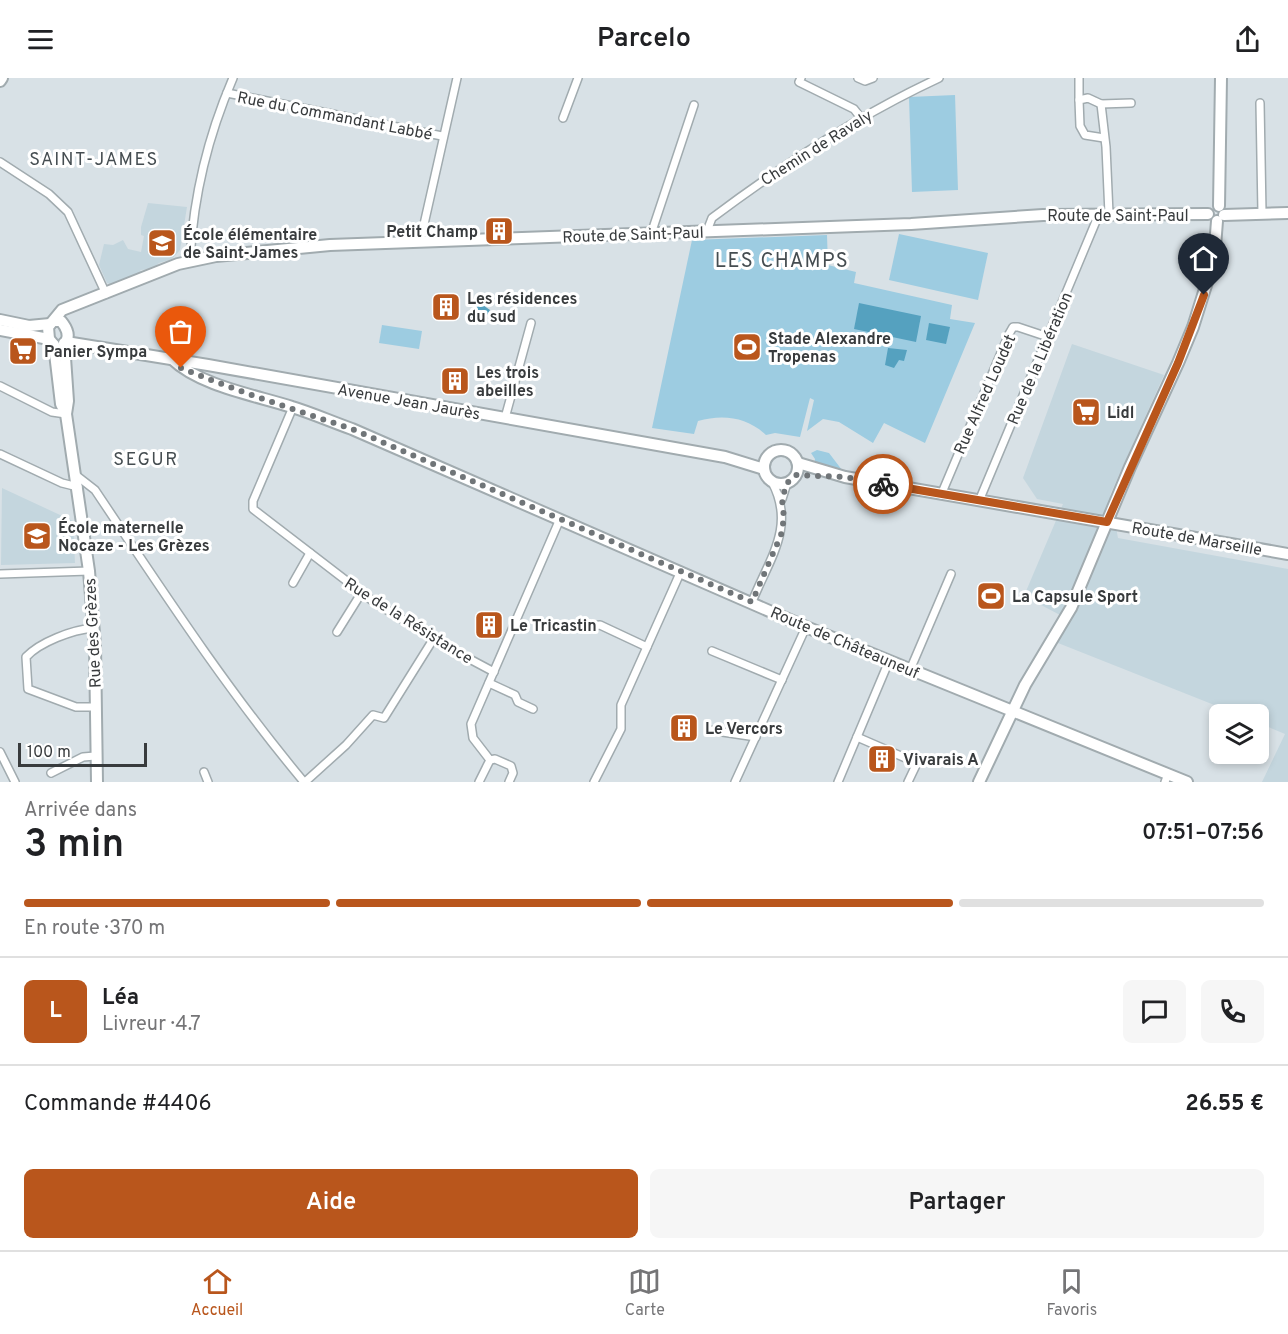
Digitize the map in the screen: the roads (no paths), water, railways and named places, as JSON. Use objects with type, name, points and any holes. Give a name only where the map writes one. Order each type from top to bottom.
[{"type":"main road","points":[[979,782],[1013,710],[1071,608],[1193,327],[1214,260],[1221,78]]},
{"type":"main road","name":"Route de Saint-Paul","points":[[58,334],[62,310],[190,261],[330,245],[651,234],[1104,214],[1288,213]]},
{"type":"main road","name":"Avenue Jean Jaurès","points":[[0,320],[93,345],[725,457],[764,469]]},
{"type":"main road","name":"Avenue Jean Jaurès","points":[[0,330],[58,334]]},
{"type":"main road","name":"Rue des Grèzes","points":[[58,334],[68,401],[66,414],[78,481],[89,571],[96,707],[97,782]]},
{"type":"main road","name":"Route de Châteauneuf","points":[[172,359],[181,368],[233,389],[293,407],[372,438],[806,627],[1013,710],[1166,778],[1188,782]]},
{"type":"main road","points":[[783,449],[793,454],[798,463],[796,475],[787,483],[772,482],[764,469],[766,457],[773,451],[783,449]]},
{"type":"main road","name":"Avenue Jean Jaurès","points":[[725,457],[766,457]]},
{"type":"main road","points":[[798,463],[845,477],[1107,522]]},
{"type":"main road","points":[[796,475],[845,477]]},
{"type":"main road","name":"Route de Marseille","points":[[1107,522],[1288,554]]},
{"type":"street","points":[[190,261],[192,223],[205,156],[233,78]]},
{"type":"street","points":[[420,242],[442,136],[457,78]]},
{"type":"street","points":[[563,118],[578,78]]},
{"type":"street","points":[[790,78],[800,80],[854,109],[861,118]]},
{"type":"street","points":[[858,78],[865,81],[873,78]]},
{"type":"street","name":"Chemin de Ravaly","points":[[707,231],[712,218],[804,151],[861,118],[939,78]]},
{"type":"street","points":[[1079,78],[1080,126],[1085,135],[1104,138]]},
{"type":"street","name":"Rue du Commandant Labbé","points":[[227,93],[442,136]]},
{"type":"street","points":[[1079,100],[1088,98],[1101,104],[1131,103]]},
{"type":"street","points":[[1260,103],[1262,213]]},
{"type":"street","points":[[1101,104],[1104,138],[1104,214]]},
{"type":"street","points":[[651,234],[694,105]]},
{"type":"street","points":[[0,162],[49,194],[68,212],[106,294]]},
{"type":"street","name":"Rue de la Libération","points":[[979,501],[1048,338],[1104,214]]},
{"type":"street","points":[[505,418],[531,323]]},
{"type":"street","name":"Rue Alfred Loudet","points":[[941,495],[1013,327],[1048,338]]},
{"type":"street","points":[[0,386],[52,412],[66,414]]},
{"type":"street","name":"Rue de la Résistance","points":[[293,407],[253,501],[252,509],[362,592],[434,638],[494,672],[560,519]]},
{"type":"street","points":[[0,454],[62,483],[78,481],[95,490],[193,637],[248,713],[304,782],[346,745],[373,715],[384,718],[434,638]]},
{"type":"street","points":[[772,482],[782,499]]},
{"type":"street","points":[[752,602],[781,535],[784,518],[782,499],[787,483]]},
{"type":"street","points":[[293,583],[310,553]]},
{"type":"street","points":[[0,574],[89,571]]},
{"type":"street","points":[[594,782],[621,729],[621,705],[681,571]]},
{"type":"street","points":[[910,670],[951,574]]},
{"type":"street","points":[[337,632],[362,592]]},
{"type":"street","points":[[591,626],[600,625],[647,646]]},
{"type":"street","points":[[735,782],[806,627]]},
{"type":"street","points":[[93,628],[81,630],[33,649],[26,657],[28,689],[76,707],[96,707]]},
{"type":"street","points":[[712,651],[782,680]]},
{"type":"street","points":[[838,782],[889,661]]},
{"type":"street","points":[[490,760],[470,731],[494,672]]},
{"type":"street","points":[[489,683],[515,694],[518,702],[533,709]]},
{"type":"street","points":[[709,730],[756,737]]},
{"type":"street","points":[[857,737],[917,763],[908,782]]},
{"type":"street","points":[[0,752],[15,782]]},
{"type":"street","points":[[51,773],[83,758],[95,756]]},
{"type":"street","points":[[490,760],[495,759],[510,766],[513,773],[509,782]]},
{"type":"street","points":[[479,782],[490,760]]},
{"type":"street","points":[[204,772],[208,782]]},
{"type":"place","name":"Petit Champ","points":[[499,231]]},
{"type":"place","name":"École élémentaire de Saint-James","points":[[162,243]]},
{"type":"place","name":"Les résidences du sud","points":[[446,307]]},
{"type":"place","name":"Stade Alexandre Tropenas","points":[[747,347]]},
{"type":"place","name":"Panier Sympa","points":[[23,351]]},
{"type":"place","name":"Les trois abeilles","points":[[455,381]]},
{"type":"place","name":"Lidl","points":[[1086,412]]},
{"type":"place","name":"École maternelle Nocaze - Les Grèzes","points":[[37,536]]},
{"type":"place","name":"La Capsule Sport","points":[[991,596]]},
{"type":"place","name":"Le Tricastin","points":[[489,625]]},
{"type":"place","name":"Le Vercors","points":[[684,728]]},
{"type":"place","name":"Vivarais A","points":[[882,759]]},
{"type":"district","name":"SAINT-JAMES","points":[[94,159]]},
{"type":"district","name":"LES CHAMPS","points":[[782,260]]},
{"type":"district","name":"SEGUR","points":[[146,459]]}]
